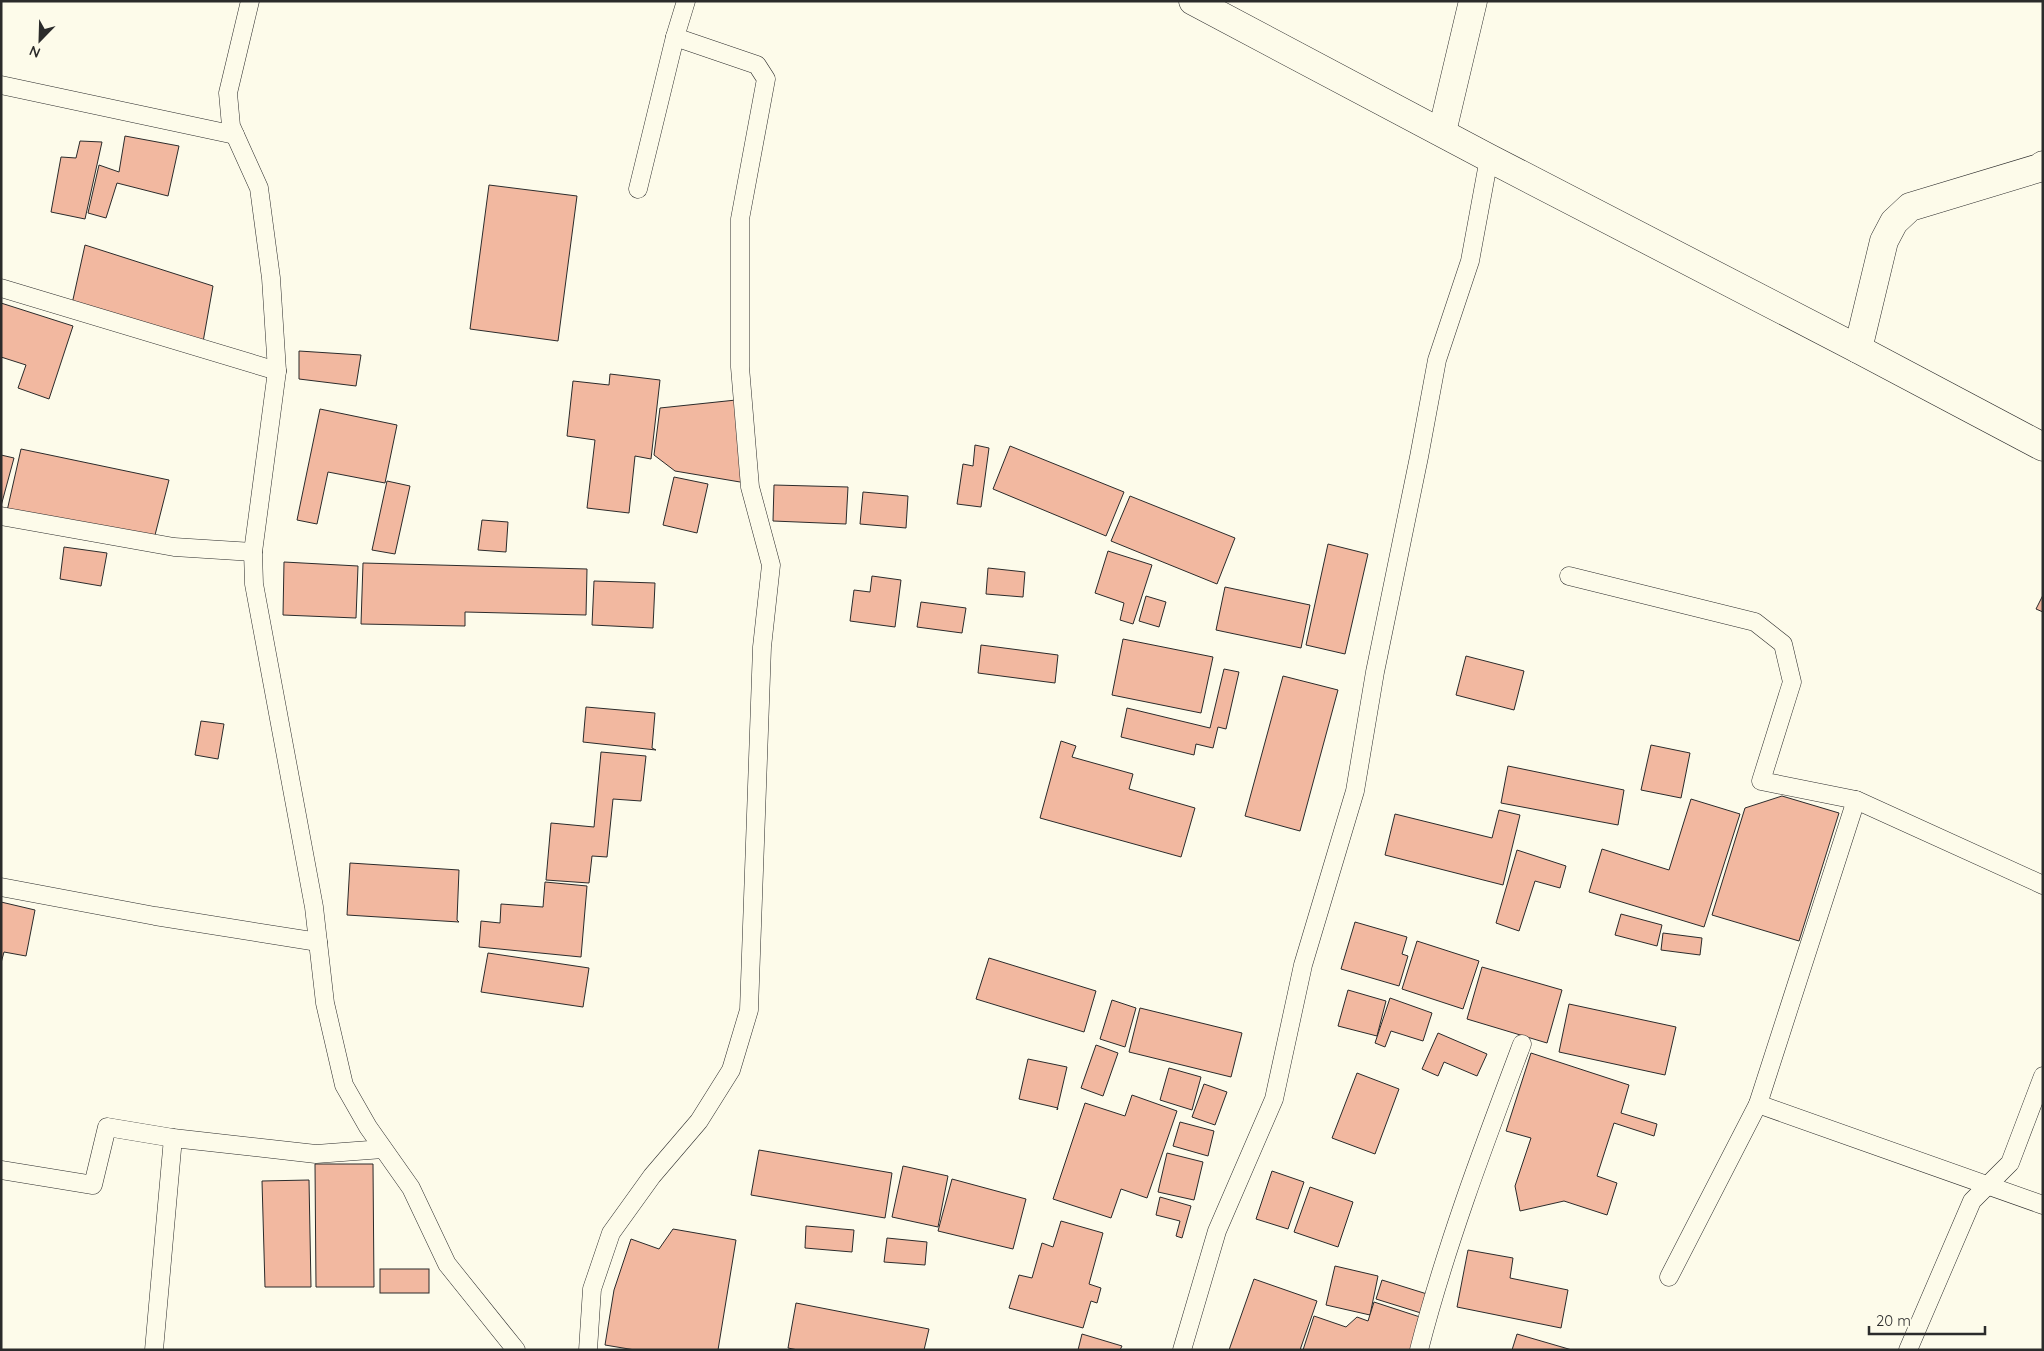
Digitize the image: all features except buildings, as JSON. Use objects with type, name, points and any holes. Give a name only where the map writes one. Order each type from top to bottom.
[{"type":"street","points":[[1193,1],[2043,447]]},
{"type":"street","points":[[1442,132],[1473,1]]},
{"type":"street","points":[[1858,349],[1884,241],[1894,222],[1910,207],[2043,165]]},
{"type":"lane","points":[[250,1],[228,93],[231,126],[259,188],[271,278],[277,371],[253,552],[254,584],[314,907],[324,1003],[344,1085],[368,1128],[411,1188],[447,1264],[516,1350]]},
{"type":"lane","points":[[638,189],[675,37],[686,1]]},
{"type":"lane","points":[[588,1350],[592,1289],[611,1233],[652,1176],[699,1121],[731,1070],[749,1010],[762,647],[771,565],[750,487],[740,367],[740,219],[766,79],[757,65],[675,37]]},
{"type":"lane","points":[[1,85],[235,135]]},
{"type":"lane","points":[[1182,1350],[1217,1231],[1274,1099],[1303,965],[1355,791],[1375,672],[1419,457],[1436,360],[1470,261],[1489,158]]},
{"type":"lane","points":[[1,288],[277,371]]},
{"type":"lane","points":[[1,516],[174,547],[253,552]]},
{"type":"lane","points":[[1569,576],[1755,622],[1784,644],[1792,682],[1762,781],[1856,800],[2043,885]]},
{"type":"lane","points":[[1669,1277],[1758,1104],[1856,800]]},
{"type":"lane","points":[[1,887],[155,916],[318,942]]},
{"type":"lane","points":[[1419,1350],[1432,1300],[1467,1189],[1522,1044]]},
{"type":"lane","points":[[1908,1350],[1972,1201],[2010,1163],[2043,1076]]},
{"type":"lane","points":[[1758,1104],[2043,1205]]},
{"type":"lane","points":[[1,1170],[93,1185],[107,1127],[173,1138],[316,1154],[384,1149]]},
{"type":"lane","points":[[154,1350],[173,1138]]}]
